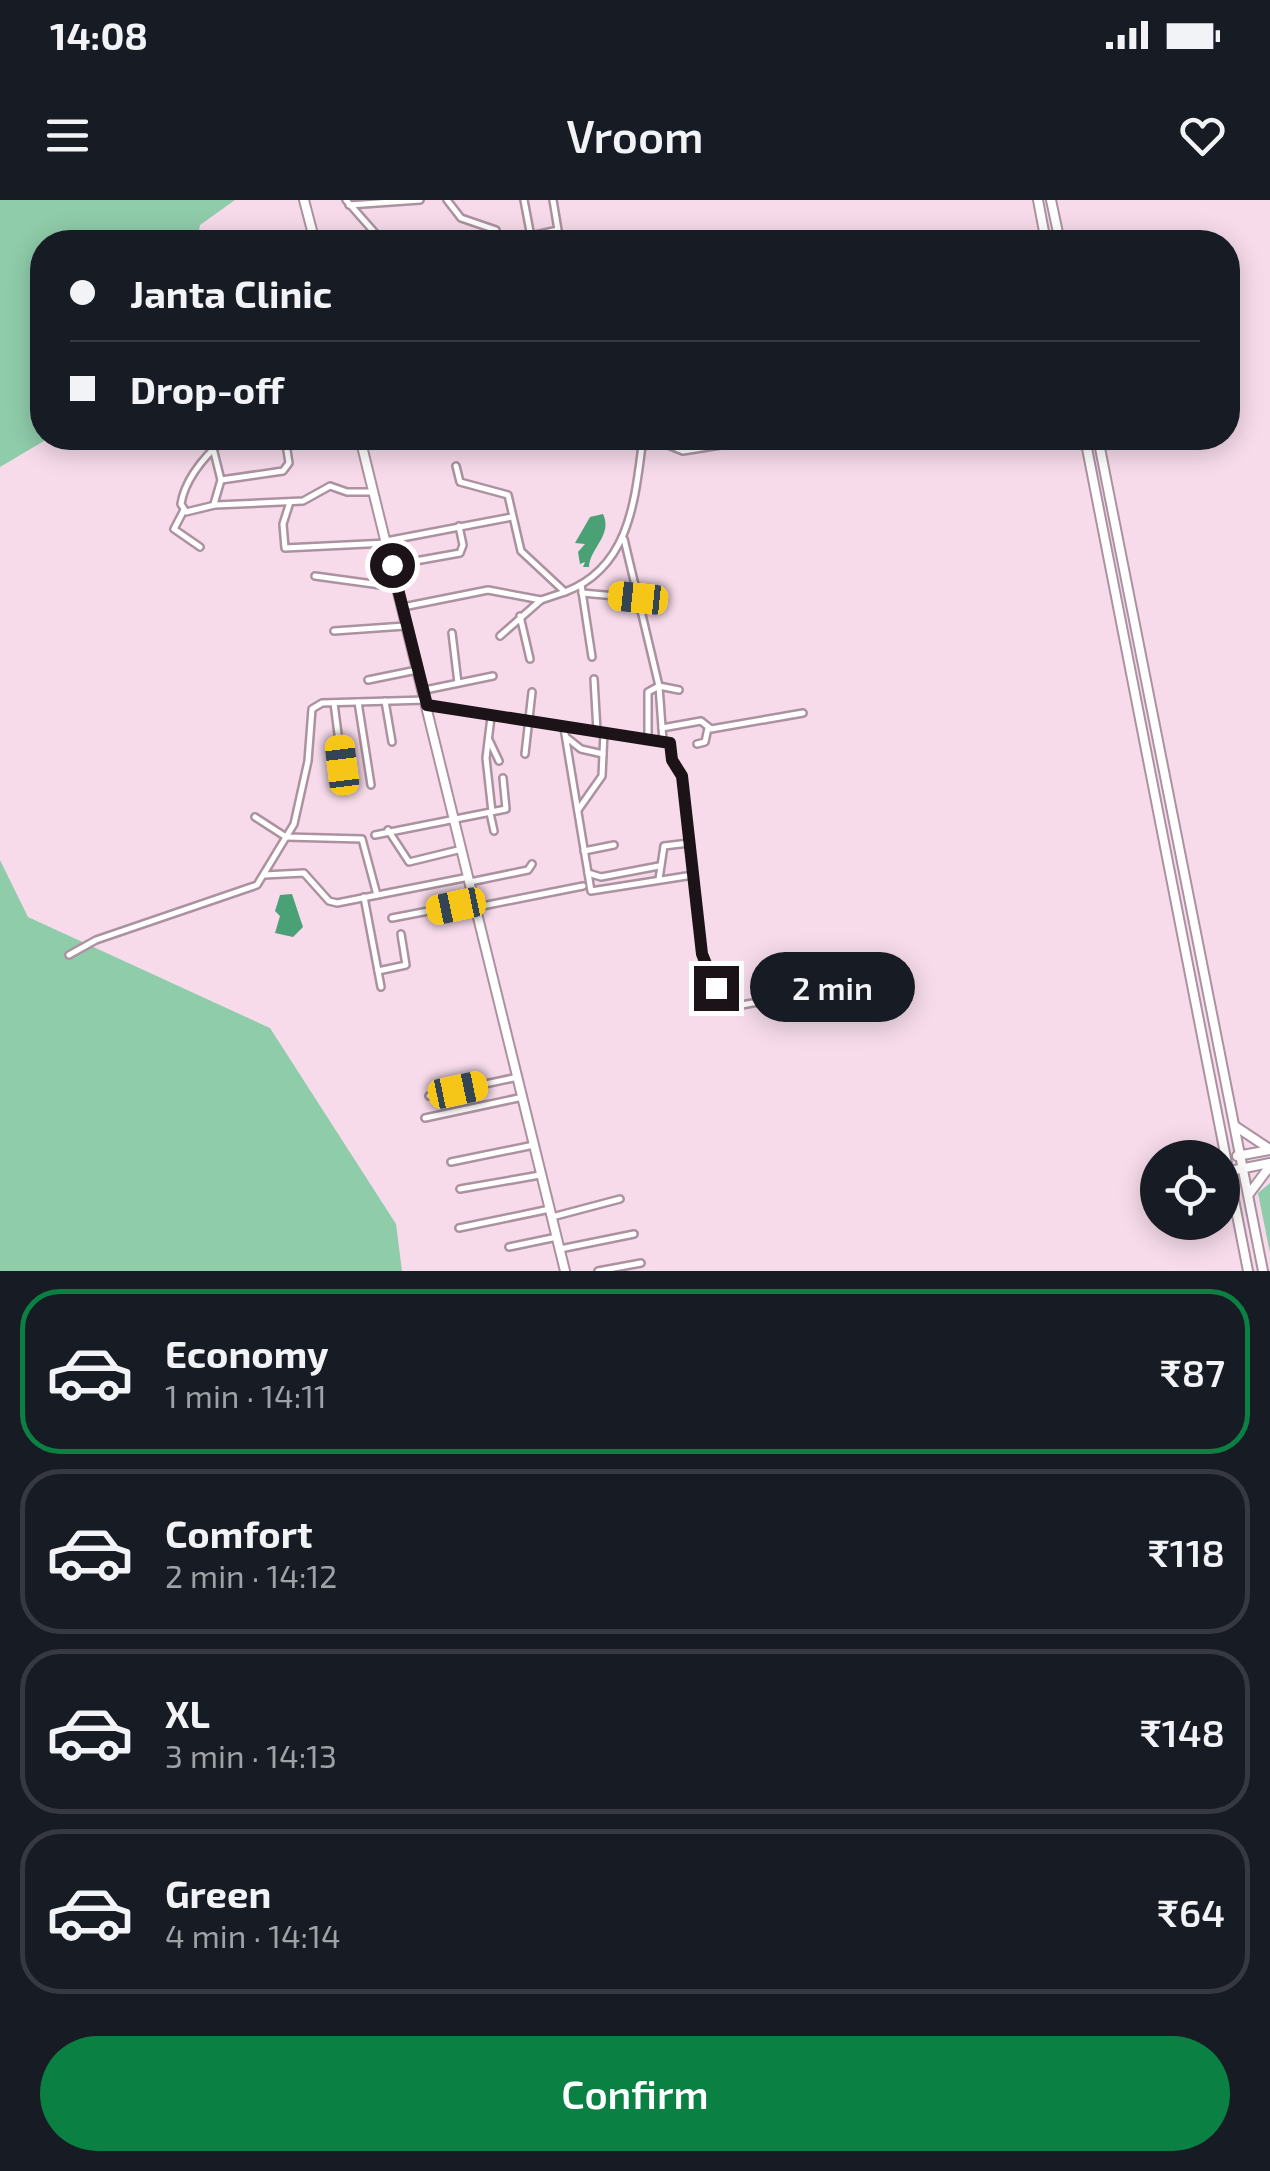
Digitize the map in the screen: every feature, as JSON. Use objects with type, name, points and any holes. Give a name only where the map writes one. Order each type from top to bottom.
[{"type":"street","points":[[304,200],[311,230]]},
{"type":"street","points":[[347,202],[420,200]]},
{"type":"street","points":[[447,200],[461,218],[496,230]]},
{"type":"street","points":[[524,200],[530,230]]},
{"type":"street","points":[[554,200],[558,230]]},
{"type":"street","points":[[1038,200],[1044,230]]},
{"type":"street","points":[[1051,200],[1057,230]]},
{"type":"street","points":[[347,202],[372,230]]},
{"type":"street","points":[[221,480],[283,471],[290,463],[287,450]]},
{"type":"street","points":[[363,450],[420,669],[565,1271]]},
{"type":"street","points":[[641,450],[624,538],[659,686],[663,741]]},
{"type":"street","points":[[1087,450],[1224,1140]]},
{"type":"street","points":[[1100,450],[1237,1140]]},
{"type":"street","points":[[214,452],[221,480],[214,505]]},
{"type":"street","points":[[200,547],[174,529],[184,510],[184,490],[214,452]]},
{"type":"street","points":[[456,466],[460,482],[508,496],[524,556],[565,592]]},
{"type":"street","points":[[184,510],[191,513],[214,505],[310,499],[330,486],[347,492],[372,492]]},
{"type":"street","points":[[290,502],[282,534],[285,548],[386,542],[512,516]]},
{"type":"street","points":[[392,565],[460,553],[464,546],[459,526]]},
{"type":"street","points":[[592,657],[581,589],[624,538]]},
{"type":"street","points":[[315,576],[398,587]]},
{"type":"street","points":[[500,636],[541,600],[565,592],[581,589],[638,598]]},
{"type":"street","points":[[403,607],[488,590],[541,600]]},
{"type":"street","points":[[520,616],[530,660]]},
{"type":"street","points":[[334,631],[408,626]]},
{"type":"street","points":[[452,633],[458,683]]},
{"type":"street","points":[[368,680],[420,669]]},
{"type":"street","points":[[69,955],[96,940],[251,888],[264,875],[294,824],[308,761],[310,712],[315,706],[426,698],[458,683],[493,676]]},
{"type":"street","points":[[578,811],[602,776],[594,679]]},
{"type":"street","points":[[648,738],[648,692],[659,686],[678,690]]},
{"type":"street","points":[[526,754],[532,692]]},
{"type":"street","points":[[426,698],[564,732],[600,731],[671,745],[672,760],[682,776],[702,954],[720,1008],[758,1002]]},
{"type":"street","points":[[358,702],[371,785]]},
{"type":"street","points":[[385,702],[392,742]]},
{"type":"street","points":[[334,703],[342,765]]},
{"type":"street","points":[[708,728],[804,713]]},
{"type":"street","points":[[491,717],[488,737],[494,831]]},
{"type":"street","points":[[662,728],[701,721],[708,728]]},
{"type":"street","points":[[696,744],[706,742],[708,728]]},
{"type":"street","points":[[564,732],[588,752],[603,754]]},
{"type":"street","points":[[564,732],[594,893],[693,875]]},
{"type":"street","points":[[488,737],[499,761]]},
{"type":"street","points":[[375,835],[509,806],[503,778]]},
{"type":"street","points":[[255,818],[286,837],[331,842],[362,839],[376,894]]},
{"type":"street","points":[[388,830],[409,862],[462,849]]},
{"type":"street","points":[[659,879],[664,846],[689,842]]},
{"type":"street","points":[[584,851],[614,846]]},
{"type":"street","points":[[264,875],[304,872],[333,903],[528,870],[532,864]]},
{"type":"street","points":[[588,873],[601,877],[659,866]]},
{"type":"street","points":[[392,918],[583,886]]},
{"type":"street","points":[[364,897],[381,987]]},
{"type":"street","points":[[378,971],[407,968],[401,934]]},
{"type":"street","points":[[1195,992],[1208,990]]},
{"type":"street","points":[[428,1096],[518,1077]]},
{"type":"street","points":[[426,1118],[523,1096]]},
{"type":"street","points":[[1235,1126],[1270,1149]]},
{"type":"street","points":[[450,1162],[534,1145]]},
{"type":"street","points":[[1263,1271],[1240,1156],[1270,1149]]},
{"type":"street","points":[[1240,1169],[1270,1164]]},
{"type":"street","points":[[1248,1195],[1270,1164]]},
{"type":"street","points":[[460,1189],[542,1174]]},
{"type":"street","points":[[459,1228],[620,1199]]},
{"type":"street","points":[[1240,1227],[1248,1271]]},
{"type":"street","points":[[560,1250],[634,1234]]},
{"type":"street","points":[[509,1246],[557,1237]]},
{"type":"street","points":[[598,1271],[641,1263]]},
{"type":"shaded area","points":[[0,200],[235,200],[200,225],[199,230],[30,230],[30,449],[0,467]]},
{"type":"shaded area","points":[[603,514],[603,535],[589,567],[583,567],[585,562],[580,564],[578,552],[585,544],[575,543],[590,517]]},
{"type":"shaded area","points":[[0,860],[28,917],[270,1028],[396,1224],[402,1271],[0,1271]]},
{"type":"shaded area","points":[[292,894],[303,927],[293,937],[275,933],[280,895]]},
{"type":"shaded area","points":[[1270,1183],[1270,1253],[1258,1193]]},
{"type":"route","points":[[392,565],[427,705],[670,743],[673,764],[682,776],[681,798],[695,870],[695,907],[702,954],[716,988]]}]
